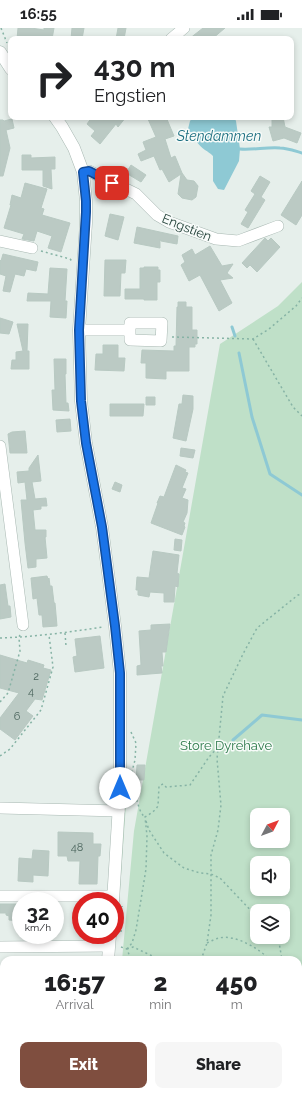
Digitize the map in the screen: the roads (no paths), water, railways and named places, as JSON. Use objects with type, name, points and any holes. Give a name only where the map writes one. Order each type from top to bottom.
[{"type":"street","points":[[175,36],[184,28]]},
{"type":"street","points":[[2,52],[8,63]]},
{"type":"street","points":[[57,120],[74,148],[83,172],[86,201],[79,330],[81,401],[86,443],[102,527],[120,673],[120,788],[113,892]]},
{"type":"street","name":"Engstien","points":[[83,172],[89,171],[136,194],[157,215],[169,222],[216,239],[238,241],[278,226]]},
{"type":"street","points":[[0,241],[32,248]]},
{"type":"street","points":[[130,323],[162,323],[161,341],[130,340],[130,330],[130,323]]},
{"type":"street","points":[[79,330],[130,330]]},
{"type":"street","points":[[0,446],[23,625]]},
{"type":"street","points":[[0,808],[119,811]]},
{"type":"street","points":[[0,896],[72,898]]},
{"type":"street","points":[[0,946],[75,944]]},
{"type":"street","points":[[109,956],[113,944]]},
{"type":"water","name":"Stendammen","points":[[190,121],[236,121],[240,149],[239,161],[224,190],[218,189],[213,181],[213,156],[200,146],[188,129]]},
{"type":"waterway","points":[[240,149],[283,148],[302,153]]},
{"type":"waterway","points":[[232,327],[235,336]]},
{"type":"waterway","points":[[239,353],[252,417],[270,474],[302,495]]},
{"type":"waterway","points":[[233,740],[262,715],[302,720]]},
{"type":"park label","name":"Store Dyrehave","points":[[226,745]]}]
